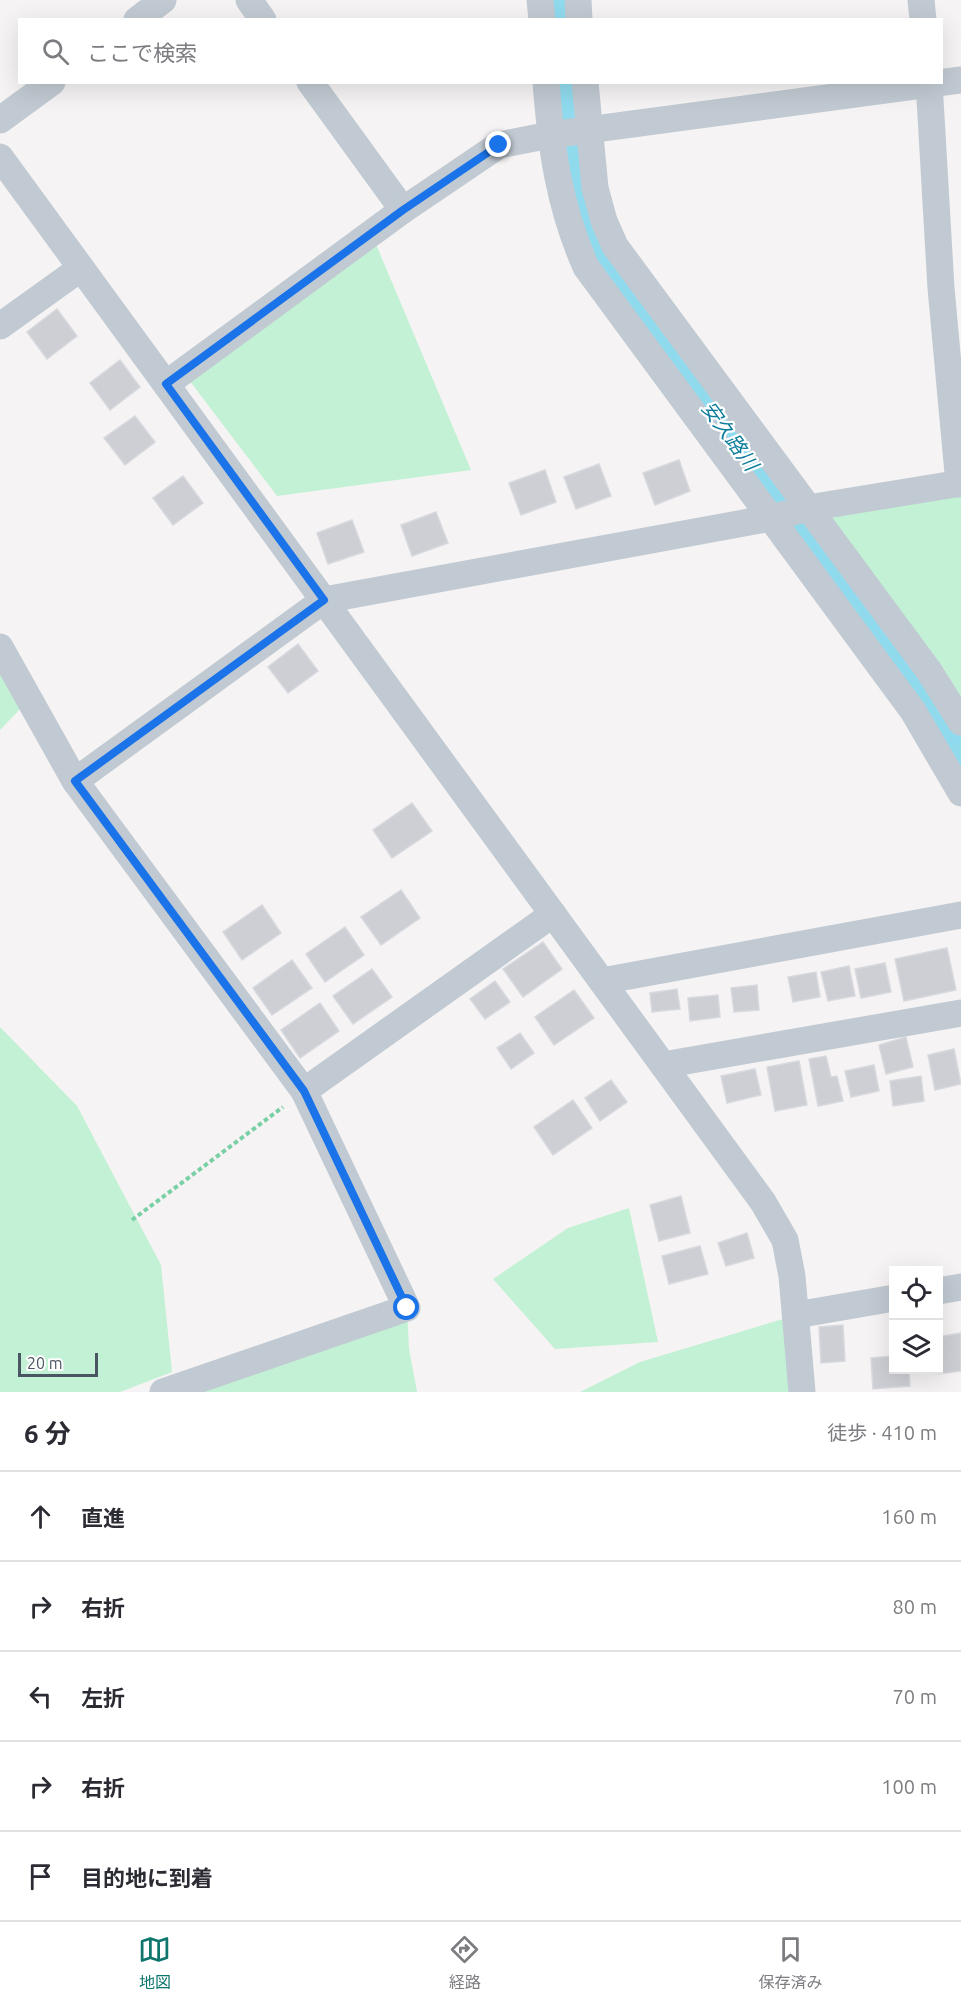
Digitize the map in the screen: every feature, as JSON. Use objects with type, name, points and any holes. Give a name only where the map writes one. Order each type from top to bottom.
[{"type":"street","points":[[140,18],[163,0]]},
{"type":"street","points":[[249,0],[262,18]]},
{"type":"street","points":[[540,0],[542,18]]},
{"type":"street","points":[[578,0],[579,18]]},
{"type":"street","points":[[921,0],[923,18]]},
{"type":"street","points":[[943,82],[961,80]]},
{"type":"street","points":[[0,120],[48,84]]},
{"type":"street","points":[[311,84],[403,210]]},
{"type":"street","points":[[546,84],[550,135],[564,211],[573,239],[586,267],[913,711],[961,794]]},
{"type":"street","points":[[585,84],[595,188],[604,221],[615,246],[929,671],[961,722]]},
{"type":"street","points":[[166,384],[403,210],[499,145],[550,135],[922,84]]},
{"type":"street","points":[[75,781],[324,600],[771,518],[808,508],[960,484],[941,288],[929,84]]},
{"type":"street","points":[[0,157],[763,1202],[785,1240],[792,1276],[802,1392]]},
{"type":"street","points":[[0,326],[81,268]]},
{"type":"street","points":[[0,648],[75,781],[304,1091],[407,1308],[163,1392]]},
{"type":"street","points":[[304,1091],[553,914]]},
{"type":"street","points":[[602,981],[961,915]]},
{"type":"street","points":[[663,1065],[961,1013]]},
{"type":"street","points":[[943,1290],[961,1287]]},
{"type":"street","points":[[796,1315],[889,1299]]},
{"type":"path","points":[[132,1220],[304,1091]]},
{"type":"green space","points":[[375,242],[471,470],[277,496],[189,380]]},
{"type":"green space","points":[[961,485],[961,747],[817,519]]},
{"type":"green space","points":[[0,671],[21,708],[0,730]]},
{"type":"green space","points":[[0,1027],[77,1106],[161,1265],[172,1372],[120,1392],[0,1392]]},
{"type":"green space","points":[[629,1208],[658,1342],[555,1349],[493,1279],[568,1228]]},
{"type":"green space","points":[[407,1308],[409,1349],[417,1392],[163,1392]]},
{"type":"green space","points":[[796,1315],[808,1392],[580,1392],[640,1362]]},
{"type":"building","points":[[57,309],[77,336],[47,359],[27,332]]},
{"type":"building","points":[[120,360],[140,387],[110,410],[90,383]]},
{"type":"building","points":[[135,416],[155,442],[125,465],[104,438]]},
{"type":"building","points":[[679,460],[690,491],[655,505],[643,473]]},
{"type":"building","points":[[599,464],[611,496],[576,509],[564,477]]},
{"type":"building","points":[[545,470],[556,502],[521,515],[509,483]]},
{"type":"building","points":[[183,476],[203,503],[173,525],[153,498]]},
{"type":"building","points":[[436,512],[448,543],[412,556],[401,525]]},
{"type":"building","points":[[352,520],[364,552],[328,564],[317,533]]},
{"type":"building","points":[[298,644],[318,671],[288,693],[268,667]]},
{"type":"building","points":[[412,803],[432,831],[392,858],[373,830]]},
{"type":"building","points":[[401,890],[420,918],[381,945],[361,917]]},
{"type":"building","points":[[262,905],[281,933],[242,960],[223,932]]},
{"type":"building","points":[[345,927],[364,955],[325,982],[306,954]]},
{"type":"building","points":[[543,942],[562,969],[523,997],[503,969]]},
{"type":"building","points":[[947,948],[956,990],[904,1001],[895,959]]},
{"type":"building","points":[[292,960],[312,988],[272,1015],[253,988]]},
{"type":"building","points":[[885,963],[891,992],[861,998],[855,969]]},
{"type":"building","points":[[849,966],[855,996],[828,1001],[821,972]]},
{"type":"building","points":[[372,969],[392,997],[353,1024],[333,996]]},
{"type":"building","points":[[816,972],[820,997],[793,1002],[788,977]]},
{"type":"building","points":[[495,981],[510,1002],[485,1019],[470,999]]},
{"type":"building","points":[[757,985],[759,1010],[734,1012],[731,988]]},
{"type":"building","points":[[677,989],[680,1009],[652,1012],[650,993]]},
{"type":"building","points":[[574,990],[594,1018],[554,1045],[535,1017]]},
{"type":"building","points":[[718,995],[720,1017],[690,1021],[688,998]]},
{"type":"building","points":[[320,1003],[339,1031],[300,1058],[281,1030]]},
{"type":"building","points":[[520,1033],[534,1053],[511,1069],[497,1048]]},
{"type":"building","points":[[906,1037],[913,1067],[886,1074],[879,1045]]},
{"type":"building","points":[[954,1049],[961,1084],[935,1090],[928,1055]]},
{"type":"building","points":[[826,1056],[831,1077],[837,1076],[843,1101],[818,1106],[809,1059]]},
{"type":"building","points":[[799,1061],[807,1105],[775,1111],[767,1067]]},
{"type":"building","points":[[874,1065],[879,1091],[851,1097],[845,1071]]},
{"type":"building","points":[[755,1069],[761,1095],[727,1103],[721,1076]]},
{"type":"building","points":[[921,1076],[924,1101],[893,1106],[890,1081]]},
{"type":"building","points":[[611,1080],[627,1102],[600,1121],[585,1098]]},
{"type":"building","points":[[573,1100],[592,1128],[553,1155],[534,1127]]},
{"type":"building","points":[[681,1196],[690,1233],[659,1241],[650,1205]]},
{"type":"building","points":[[747,1233],[754,1258],[726,1266],[718,1243]]},
{"type":"building","points":[[700,1246],[708,1274],[669,1284],[662,1256]]},
{"type":"building","points":[[843,1325],[845,1361],[821,1363],[819,1327]]},
{"type":"building","points":[[961,1333],[961,1371],[943,1373],[943,1336]]},
{"type":"building","points":[[889,1356],[889,1374],[909,1374],[910,1386],[873,1389],[871,1358]]},
{"type":"waterway","name":"安久路川","points":[[558,0],[560,18]]},
{"type":"waterway","name":"安久路川","points":[[566,84],[574,181],[582,224],[600,257],[944,731],[961,763]]},
{"type":"route","points":[[407,1308],[304,1091],[75,781],[324,600],[166,384],[403,210],[499,145]]}]
